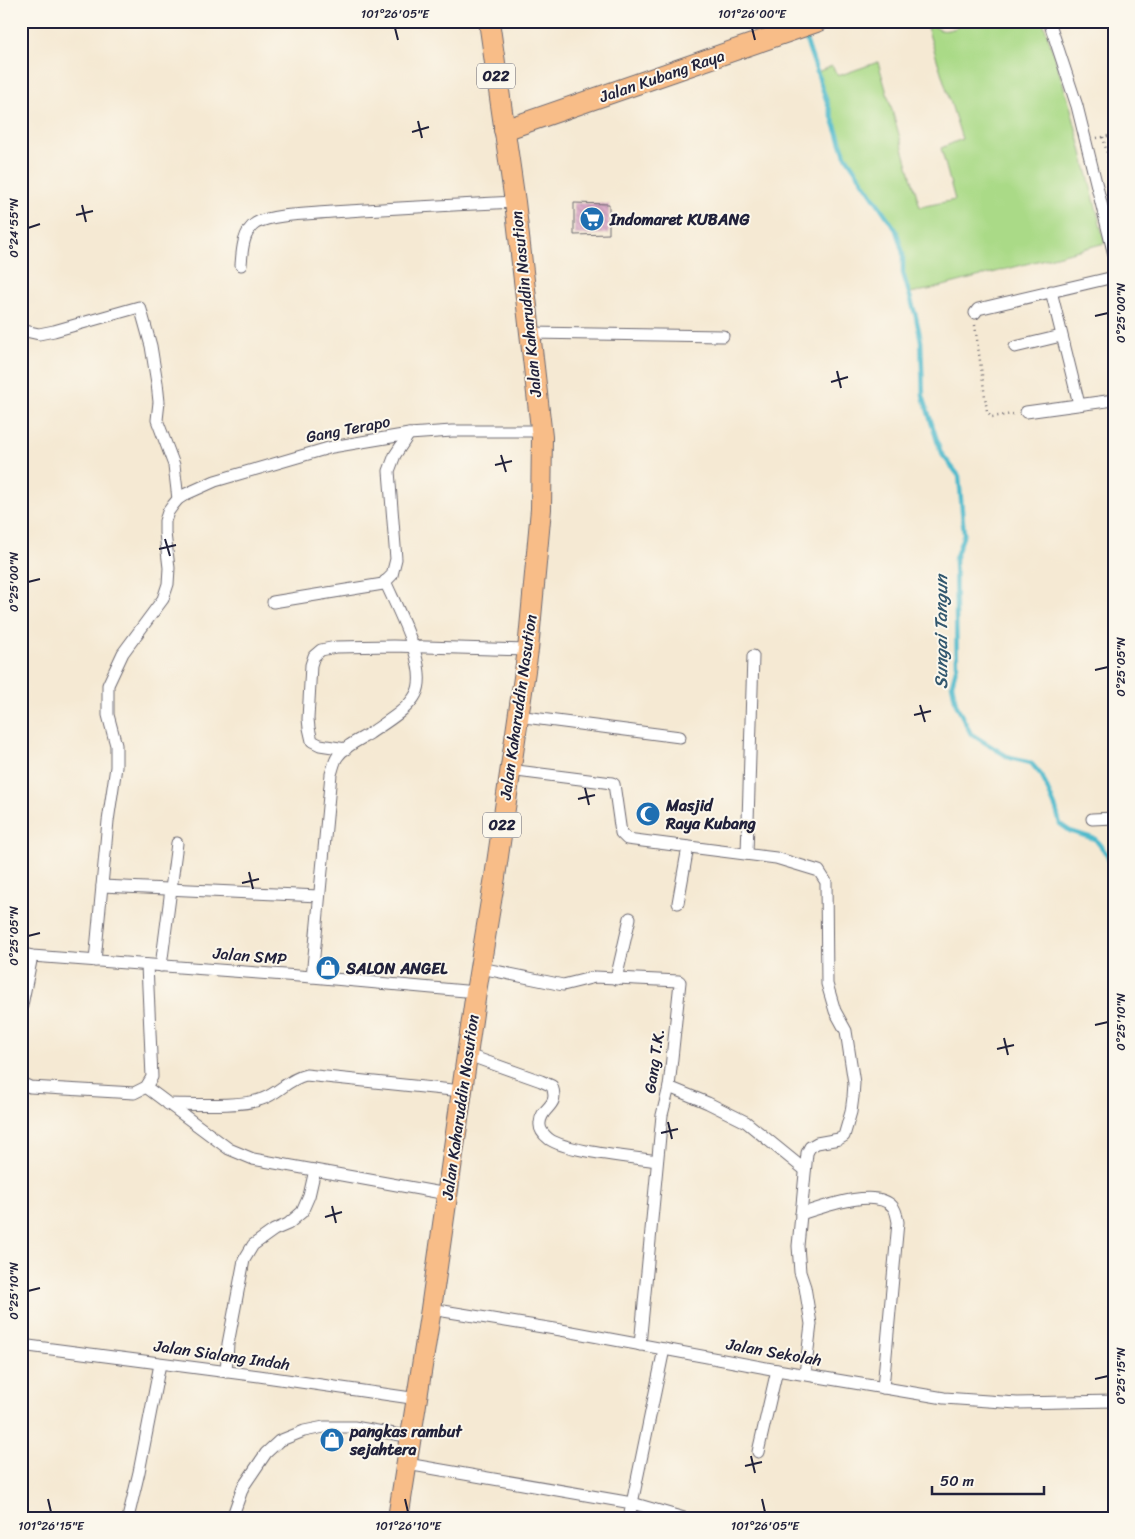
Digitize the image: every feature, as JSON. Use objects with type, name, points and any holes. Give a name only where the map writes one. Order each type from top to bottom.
[{"type":"highway","name":"022","points":[[489,21],[504,130]]},
{"type":"highway","name":"Jalan Kubang Raya","points":[[504,130],[819,21]]},
{"type":"highway","name":"Jalan Kaharuddin Nasution","points":[[398,1518],[418,1399],[476,992],[528,650],[541,509],[541,431],[515,202],[504,130]]},
{"type":"street","points":[[1049,21],[1077,106],[1114,254]]},
{"type":"street","points":[[241,265],[246,236],[251,228],[266,219],[333,212],[515,202]]},
{"type":"street","points":[[975,314],[978,309],[1114,277]]},
{"type":"street","points":[[1051,291],[1079,404]]},
{"type":"street","points":[[21,330],[39,334],[138,307],[141,310],[157,383],[159,402],[157,420],[174,465],[175,502],[168,512],[165,521],[169,568],[168,584],[163,600],[123,653],[108,685],[108,714],[116,745],[116,767],[108,821],[95,961]]},
{"type":"street","points":[[530,333],[723,336]]},
{"type":"street","points":[[1015,347],[1061,336]]},
{"type":"street","points":[[1026,412],[1114,400]]},
{"type":"street","name":"Gang Terapo","points":[[175,502],[215,481],[332,447],[409,434],[452,431],[541,431]]},
{"type":"street","points":[[273,602],[383,584],[392,575],[396,559],[390,471],[395,455],[409,434]]},
{"type":"street","points":[[312,977],[331,774],[337,757],[391,719],[408,704],[417,694],[420,678],[414,647],[385,582]]},
{"type":"street","points":[[346,749],[320,745],[312,741],[308,728],[311,665],[314,656],[321,650],[336,648],[414,647],[528,650]]},
{"type":"street","points":[[747,854],[753,656]]},
{"type":"street","points":[[517,716],[680,737]]},
{"type":"street","points":[[510,770],[614,784],[621,833],[628,839],[776,858],[818,871],[826,882],[827,984],[835,1011],[846,1031],[854,1083],[851,1112],[844,1136],[839,1139],[816,1143],[810,1147],[807,1153],[798,1246],[800,1272],[805,1288],[811,1324],[805,1374]]},
{"type":"street","points":[[1092,819],[1114,818]]},
{"type":"street","points":[[161,966],[176,843]]},
{"type":"street","points":[[678,903],[688,846]]},
{"type":"street","points":[[102,886],[320,896]]},
{"type":"street","points":[[616,979],[630,918]]},
{"type":"street","points":[[21,1010],[27,955]]},
{"type":"street","name":"Jalan SMP","points":[[27,955],[476,992]]},
{"type":"street","points":[[21,1084],[30,1087],[134,1093],[146,1087],[152,1077],[147,965]]},
{"type":"street","name":"Gang T.K.","points":[[481,968],[562,984],[595,977],[680,982],[669,1088],[662,1115],[640,1345]]},
{"type":"street","points":[[468,1055],[552,1086],[555,1095],[552,1105],[543,1114],[540,1124],[542,1133],[550,1140],[578,1149],[657,1161]]},
{"type":"street","points":[[168,1104],[238,1103],[260,1100],[271,1095],[296,1077],[306,1075],[462,1091]]},
{"type":"street","points":[[146,1087],[229,1149],[253,1158],[447,1194]]},
{"type":"street","points":[[669,1088],[708,1103],[746,1122],[805,1170]]},
{"type":"street","points":[[226,1372],[228,1344],[244,1260],[254,1245],[274,1230],[288,1224],[302,1212],[309,1196],[315,1170]]},
{"type":"street","points":[[801,1214],[845,1201],[866,1198],[883,1200],[894,1208],[898,1222],[884,1388]]},
{"type":"street","name":"Jalan Sekolah","points":[[431,1309],[561,1330],[777,1370],[944,1398],[1017,1403],[1114,1401]]},
{"type":"street","name":"Jalan Sialang Indah","points":[[21,1346],[418,1399]]},
{"type":"street","points":[[629,1518],[664,1349]]},
{"type":"street","points":[[128,1518],[160,1364]]},
{"type":"street","points":[[758,1452],[777,1370]]},
{"type":"street","points":[[232,1518],[243,1487],[266,1453],[279,1441],[304,1431],[324,1427],[354,1427],[412,1437]]},
{"type":"street","points":[[407,1464],[632,1503],[684,1518]]},
{"type":"path","points":[[1114,135],[1104,137],[1114,180]]},
{"type":"path","points":[[975,314],[974,320],[987,412],[992,417],[1026,412]]},
{"type":"green space","points":[[925,21],[939,29],[945,30],[956,28],[960,21],[1043,21],[1071,109],[1105,243],[928,290],[909,293],[903,273],[903,253],[896,230],[845,155],[817,72],[832,66],[838,76],[878,62],[920,207],[955,200],[941,148],[962,139]]},
{"type":"building","name":"Indomaret KUBANG","points":[[574,203],[609,204],[609,234],[574,235]]},
{"type":"waterway","name":"Sungai Tangun","points":[[803,31],[845,155],[896,230],[903,253],[903,273],[921,341],[923,396],[941,453],[959,476],[964,534],[955,559],[957,665],[952,684],[956,704],[971,734],[1010,758],[1031,763],[1042,776],[1056,809],[1060,824],[1070,831],[1095,839],[1106,853],[1114,873]]},
{"type":"place","name":"Indomaret KUBANG","points":[[592,219]]},
{"type":"place","name":"Masjid Raya Kubang","points":[[648,814]]},
{"type":"place","name":"SALON ANGEL","points":[[328,968]]},
{"type":"place","name":"pangkas rambut sejahtera","points":[[332,1440]]}]
